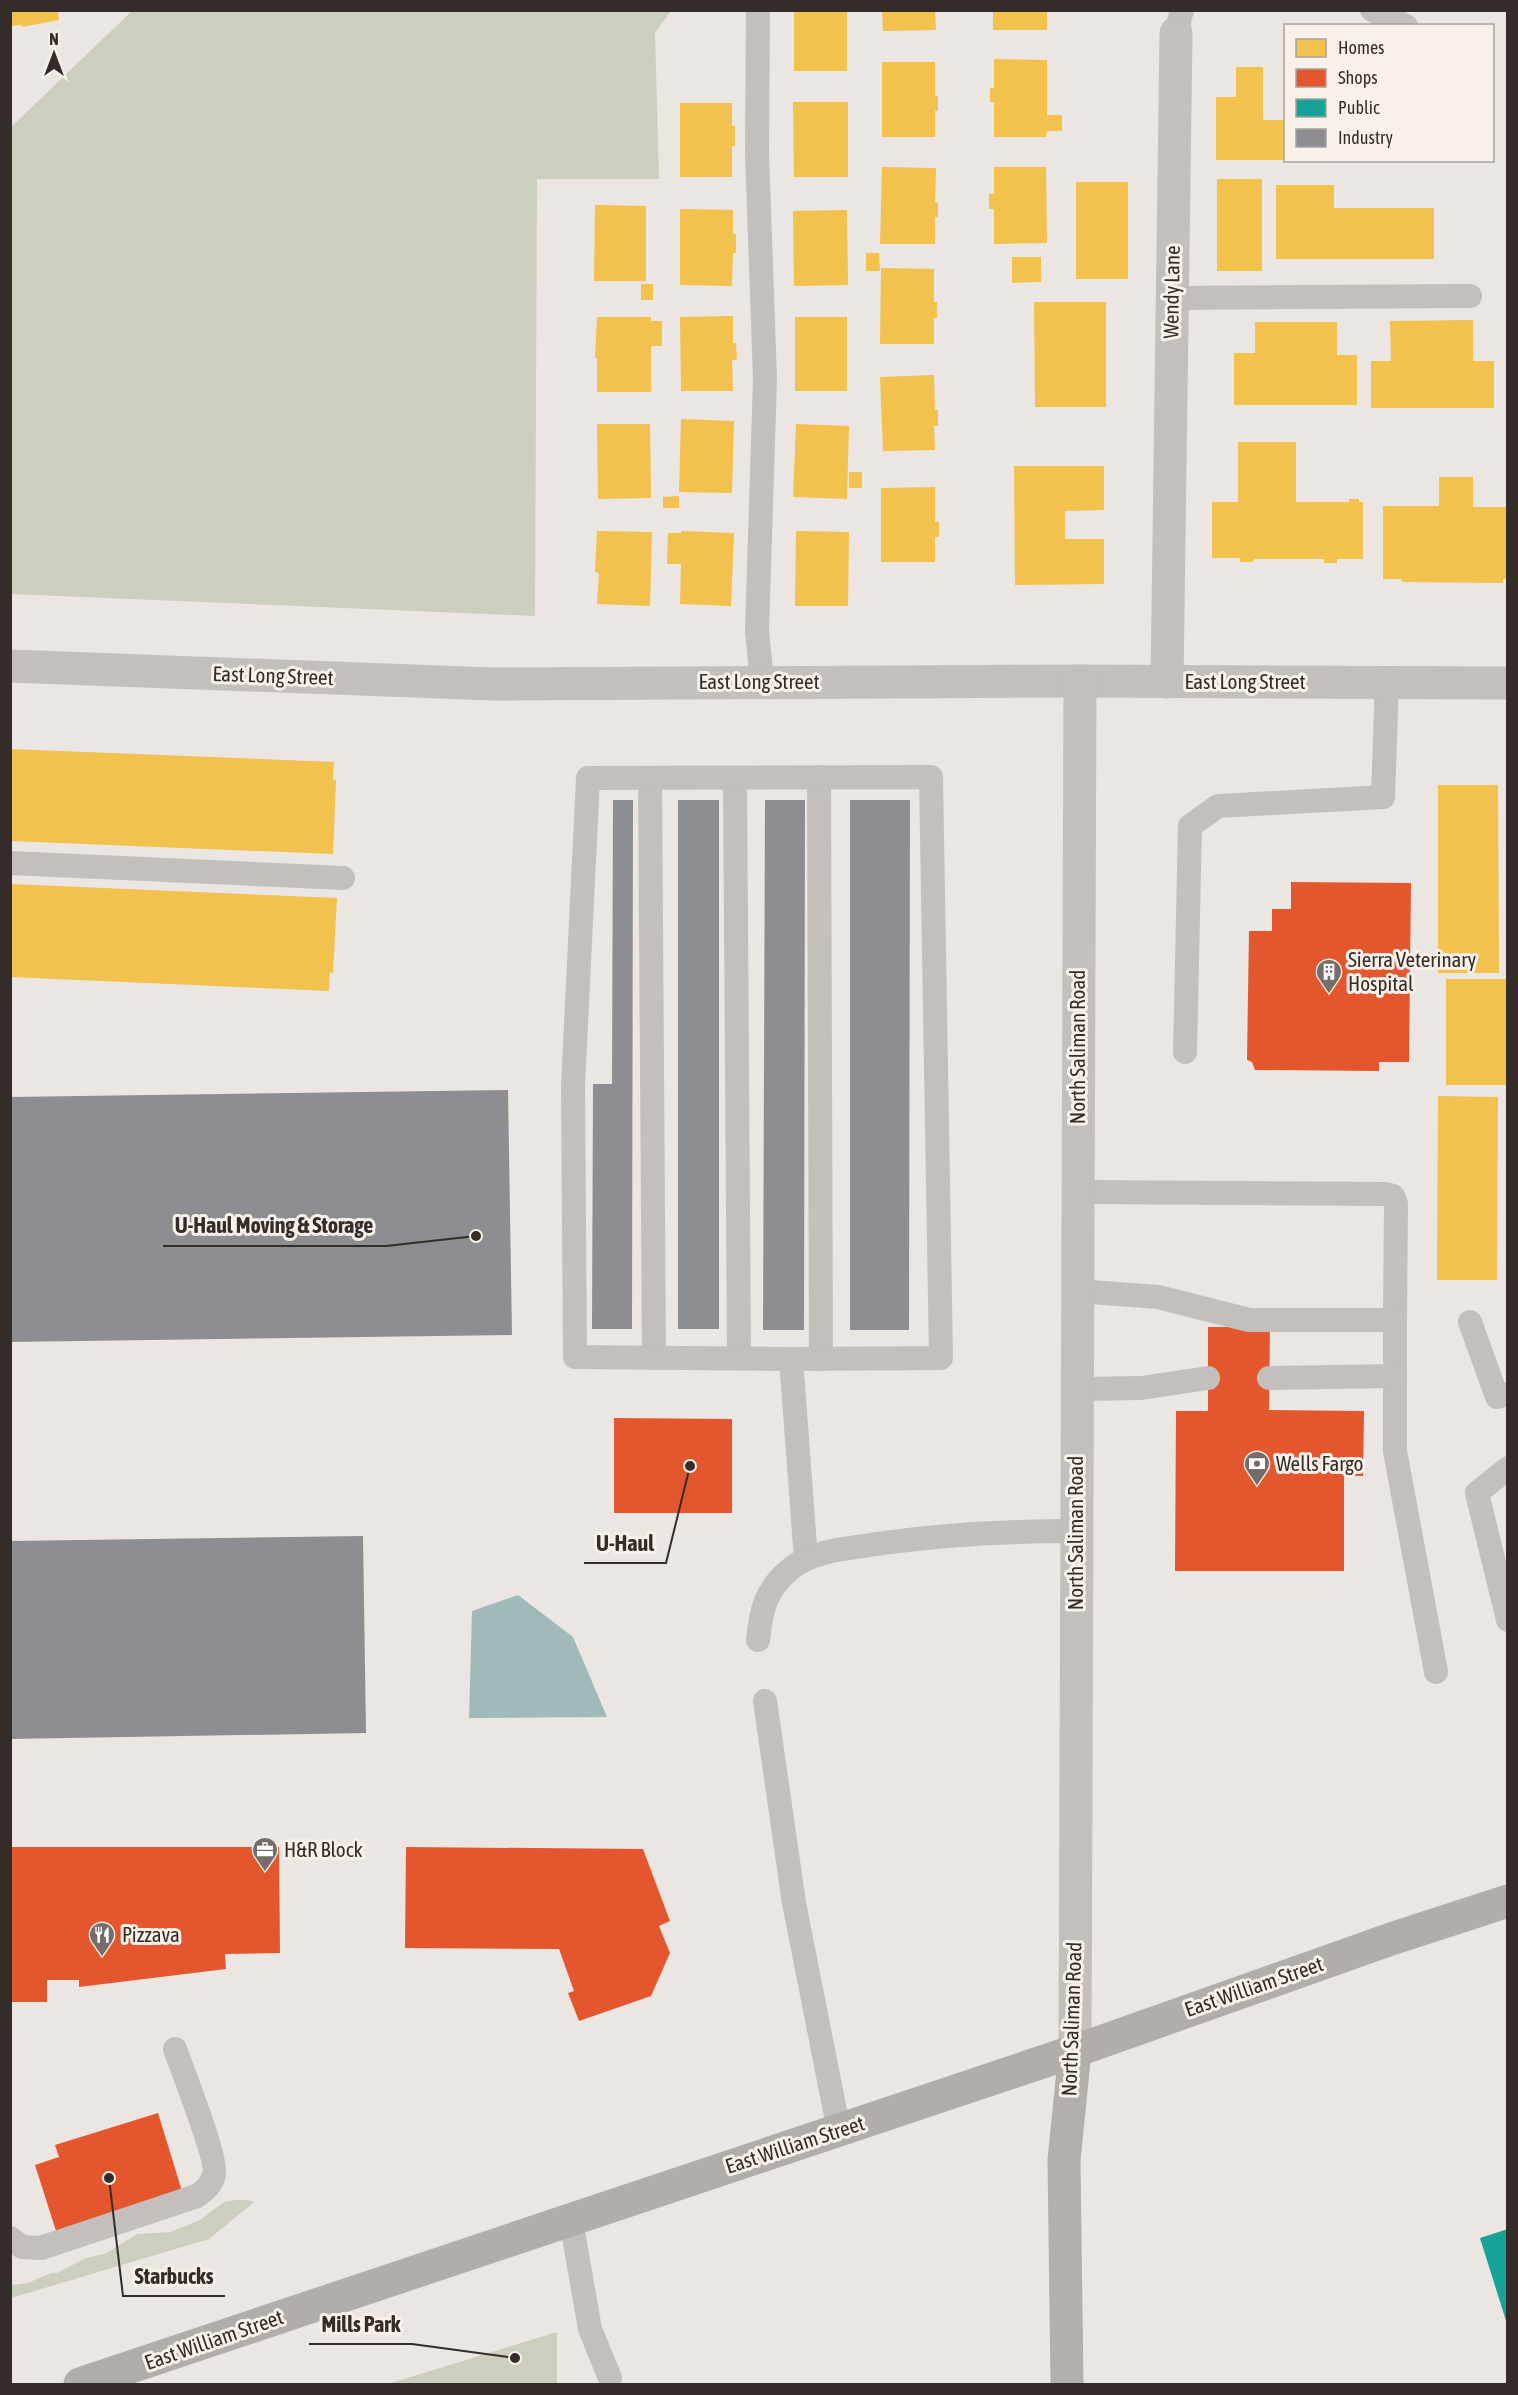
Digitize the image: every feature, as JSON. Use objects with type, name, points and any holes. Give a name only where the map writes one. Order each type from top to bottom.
[{"type":"main road","name":"East William Street","points":[[80,2385],[839,2131],[1508,1901]]},
{"type":"main road","name":"North Saliman Road","points":[[1067,2385],[1064,2160],[1075,2051]]},
{"type":"street","name":"Wendy Lane","points":[[1167,682],[1172,298],[1179,22]]},
{"type":"street","name":"East Long Street","points":[[10,666],[493,684],[1080,681],[1508,683]]},
{"type":"street","name":"North Saliman Road","points":[[1075,2051],[1080,681]]},
{"type":"lane","points":[[758,10],[758,153],[765,379],[757,631],[762,682]]},
{"type":"lane","points":[[1372,10],[1402,24]]},
{"type":"lane","points":[[1172,298],[1470,296]]},
{"type":"lane","points":[[1185,1052],[1190,826],[1218,806],[1383,798],[1387,682]]},
{"type":"lane","points":[[819,777],[821,1359]]},
{"type":"lane","points":[[819,777],[931,777],[941,1358],[575,1357],[573,1086],[588,778],[819,777]]},
{"type":"lane","points":[[650,778],[654,1358]]},
{"type":"lane","points":[[735,778],[739,1358]]},
{"type":"lane","points":[[10,863],[344,878]]},
{"type":"lane","points":[[1078,1192],[1386,1194],[1393,1196],[1396,1204],[1395,1451],[1436,1672]]},
{"type":"lane","points":[[1077,1291],[1149,1295],[1249,1320],[1395,1320]]},
{"type":"lane","points":[[1470,1322],[1497,1397],[1508,1394]]},
{"type":"lane","points":[[791,1359],[806,1559]]},
{"type":"lane","points":[[1269,1378],[1395,1376]]},
{"type":"lane","points":[[1077,1389],[1141,1388],[1208,1378]]},
{"type":"lane","points":[[1508,1468],[1477,1493],[1508,1620]]},
{"type":"lane","points":[[758,1640],[761,1613],[771,1589],[789,1570],[806,1559],[850,1548],[940,1536],[1006,1531],[1076,1531]]},
{"type":"lane","points":[[765,1701],[794,1903],[839,2131]]},
{"type":"lane","points":[[10,2238],[22,2247],[41,2248],[197,2196],[209,2187],[215,2173],[210,2149],[176,2049]]},
{"type":"lane","points":[[571,2220],[590,2329],[610,2378]]},
{"type":"green space","points":[[132,11],[671,11],[655,33],[659,179],[537,179],[535,616],[11,594],[11,127]]},
{"type":"green space","points":[[236,2200],[254,2202],[209,2239],[11,2298],[11,2285],[28,2283],[51,2273],[57,2273],[86,2258],[107,2253],[137,2234],[171,2232],[200,2220],[224,2202]]},
{"type":"green space","points":[[557,2332],[557,2384],[388,2384]]},
{"type":"water","points":[[518,1595],[573,1637],[607,1717],[469,1718],[472,1611]]},
{"type":"building: Homes","points":[[10,10],[58,10],[59,20],[22,27],[22,25],[10,26]]},
{"type":"building: Homes","points":[[794,10],[847,10],[847,71],[794,71]]},
{"type":"building: Homes","points":[[882,10],[935,10],[936,30],[883,31]]},
{"type":"building: Homes","points":[[993,10],[1047,10],[1047,30],[993,30]]},
{"type":"building: Homes","points":[[994,59],[1047,60],[1047,115],[1062,115],[1062,131],[1047,131],[1046,137],[994,137],[994,102],[990,102],[990,88],[994,88]]},
{"type":"building: Homes","points":[[882,62],[935,62],[935,96],[938,96],[938,111],[935,111],[935,137],[882,137]]},
{"type":"building: Homes","points":[[1236,67],[1263,67],[1263,120],[1284,120],[1284,160],[1216,160],[1216,97],[1236,97]]},
{"type":"building: Homes","points":[[793,102],[848,102],[848,177],[794,177]]},
{"type":"building: Homes","points":[[680,103],[732,103],[735,146],[732,146],[732,177],[680,177]]},
{"type":"building: Homes","points":[[882,167],[936,168],[935,202],[938,203],[938,217],[935,217],[935,244],[880,244]]},
{"type":"building: Homes","points":[[994,167],[1046,167],[1047,243],[994,244],[994,209],[989,209],[989,194],[994,194]]},
{"type":"building: Homes","points":[[1217,179],[1262,179],[1262,271],[1217,271]]},
{"type":"building: Homes","points":[[1076,182],[1128,182],[1128,279],[1076,279]]},
{"type":"building: Homes","points":[[1276,185],[1334,185],[1334,208],[1434,208],[1434,259],[1276,259]]},
{"type":"building: Homes","points":[[595,205],[646,206],[646,281],[594,281]]},
{"type":"building: Homes","points":[[680,209],[733,210],[736,253],[733,253],[732,286],[680,285]]},
{"type":"building: Homes","points":[[847,210],[848,285],[794,286],[793,211]]},
{"type":"building: Homes","points":[[866,253],[879,253],[880,271],[866,271]]},
{"type":"building: Homes","points":[[1012,257],[1041,257],[1041,282],[1012,283]]},
{"type":"building: Homes","points":[[881,268],[934,269],[934,302],[937,302],[937,318],[934,318],[934,344],[880,344]]},
{"type":"building: Homes","points":[[641,284],[653,284],[653,300],[641,300]]},
{"type":"building: Homes","points":[[1034,302],[1106,302],[1106,407],[1035,407]]},
{"type":"building: Homes","points":[[733,316],[733,343],[736,343],[737,360],[732,360],[733,391],[681,391],[680,317]]},
{"type":"building: Homes","points":[[597,317],[651,317],[651,321],[662,321],[662,346],[651,346],[651,392],[597,392],[597,358],[595,358]]},
{"type":"building: Homes","points":[[795,317],[847,317],[847,391],[795,391]]},
{"type":"building: Homes","points":[[1473,320],[1473,361],[1494,361],[1494,408],[1371,408],[1371,361],[1391,361],[1390,321]]},
{"type":"building: Homes","points":[[1255,322],[1337,322],[1337,355],[1357,355],[1357,405],[1234,405],[1234,353],[1255,353]]},
{"type":"building: Homes","points":[[934,375],[935,410],[938,410],[938,426],[934,426],[935,450],[883,451],[880,377]]},
{"type":"building: Homes","points":[[681,419],[734,421],[732,493],[679,492]]},
{"type":"building: Homes","points":[[597,424],[650,424],[651,498],[598,499]]},
{"type":"building: Homes","points":[[796,424],[849,426],[847,499],[793,497]]},
{"type":"building: Homes","points":[[1238,442],[1296,442],[1296,502],[1349,502],[1349,499],[1359,499],[1359,502],[1363,502],[1363,559],[1337,559],[1337,563],[1324,563],[1324,559],[1254,559],[1253,562],[1240,562],[1240,558],[1212,558],[1212,502],[1238,502]]},
{"type":"building: Homes","points":[[1014,466],[1104,466],[1104,510],[1065,511],[1065,539],[1104,539],[1104,584],[1015,585]]},
{"type":"building: Homes","points":[[849,472],[862,472],[862,488],[849,488]]},
{"type":"building: Homes","points":[[1439,477],[1473,477],[1473,507],[1508,507],[1508,579],[1503,579],[1503,583],[1402,582],[1402,579],[1383,579],[1383,506],[1439,506]]},
{"type":"building: Homes","points":[[935,487],[935,522],[939,522],[939,537],[935,537],[935,562],[881,562],[881,488]]},
{"type":"building: Homes","points":[[679,496],[679,508],[663,508],[663,497]]},
{"type":"building: Homes","points":[[597,531],[652,532],[650,606],[597,604],[599,573],[595,572]]},
{"type":"building: Homes","points":[[681,531],[734,533],[731,606],[680,604],[681,564],[667,564],[668,533],[681,533]]},
{"type":"building: Homes","points":[[796,531],[849,532],[848,606],[795,606]]},
{"type":"building: Homes","points":[[10,749],[334,762],[333,780],[336,780],[333,854],[10,841]]},
{"type":"building: Homes","points":[[1438,785],[1498,785],[1499,973],[1438,973]]},
{"type":"building: Homes","points":[[10,884],[337,898],[333,973],[330,972],[329,991],[10,977]]},
{"type":"building: Homes","points":[[1446,979],[1508,979],[1508,1085],[1446,1085]]},
{"type":"building: Homes","points":[[1438,1096],[1498,1097],[1497,1280],[1437,1280]]},
{"type":"building: Shops","name":"Sierra Veterinary Hospital","points":[[1291,882],[1411,883],[1409,1062],[1379,1062],[1379,1071],[1255,1070],[1252,1062],[1247,1060],[1249,931],[1272,931],[1272,909],[1291,909]]},
{"type":"building: Shops","points":[[1208,1327],[1270,1327],[1269,1410],[1364,1411],[1363,1476],[1344,1476],[1344,1571],[1175,1571],[1176,1411],[1208,1411]]},
{"type":"building: Shops","points":[[614,1418],[732,1419],[732,1513],[614,1513]]},
{"type":"building: Shops","points":[[10,1847],[279,1847],[280,1953],[225,1954],[226,1969],[79,1987],[79,1980],[47,1980],[47,2002],[10,2002]]},
{"type":"building: Shops","points":[[406,1847],[643,1849],[670,1921],[659,1926],[670,1953],[651,1996],[579,2021],[568,1993],[574,1991],[559,1949],[405,1948]]},
{"type":"building: Shops","points":[[158,2113],[182,2191],[56,2231],[35,2165],[59,2157],[55,2145]]},
{"type":"building: Public","points":[[1508,2229],[1508,2324],[1507,2324],[1480,2238]]},
{"type":"building: Industry","points":[[613,800],[633,800],[632,1329],[592,1329],[593,1084],[612,1084]]},
{"type":"building: Industry","points":[[678,800],[719,800],[719,1329],[678,1329]]},
{"type":"building: Industry","points":[[765,800],[805,800],[804,1330],[763,1330]]},
{"type":"building: Industry","points":[[850,800],[910,800],[909,1330],[850,1330]]},
{"type":"building: Industry","points":[[508,1090],[512,1335],[10,1342],[10,1097]]},
{"type":"building: Industry","points":[[363,1536],[366,1733],[10,1739],[10,1541]]},
{"type":"place","name":"Sierra Veterinary Hospital","points":[[1329,995]]},
{"type":"place","name":"U-Haul Moving & Storage","points":[[476,1236]]},
{"type":"place","name":"U-Haul","points":[[690,1466]]},
{"type":"place","name":"Wells Fargo","points":[[1257,1487]]},
{"type":"place","name":"H&R Block","points":[[265,1873]]},
{"type":"place","name":"Pizzava","points":[[102,1958]]},
{"type":"place","name":"Starbucks","points":[[109,2178]]},
{"type":"place","name":"Mills Park","points":[[515,2358]]}]
